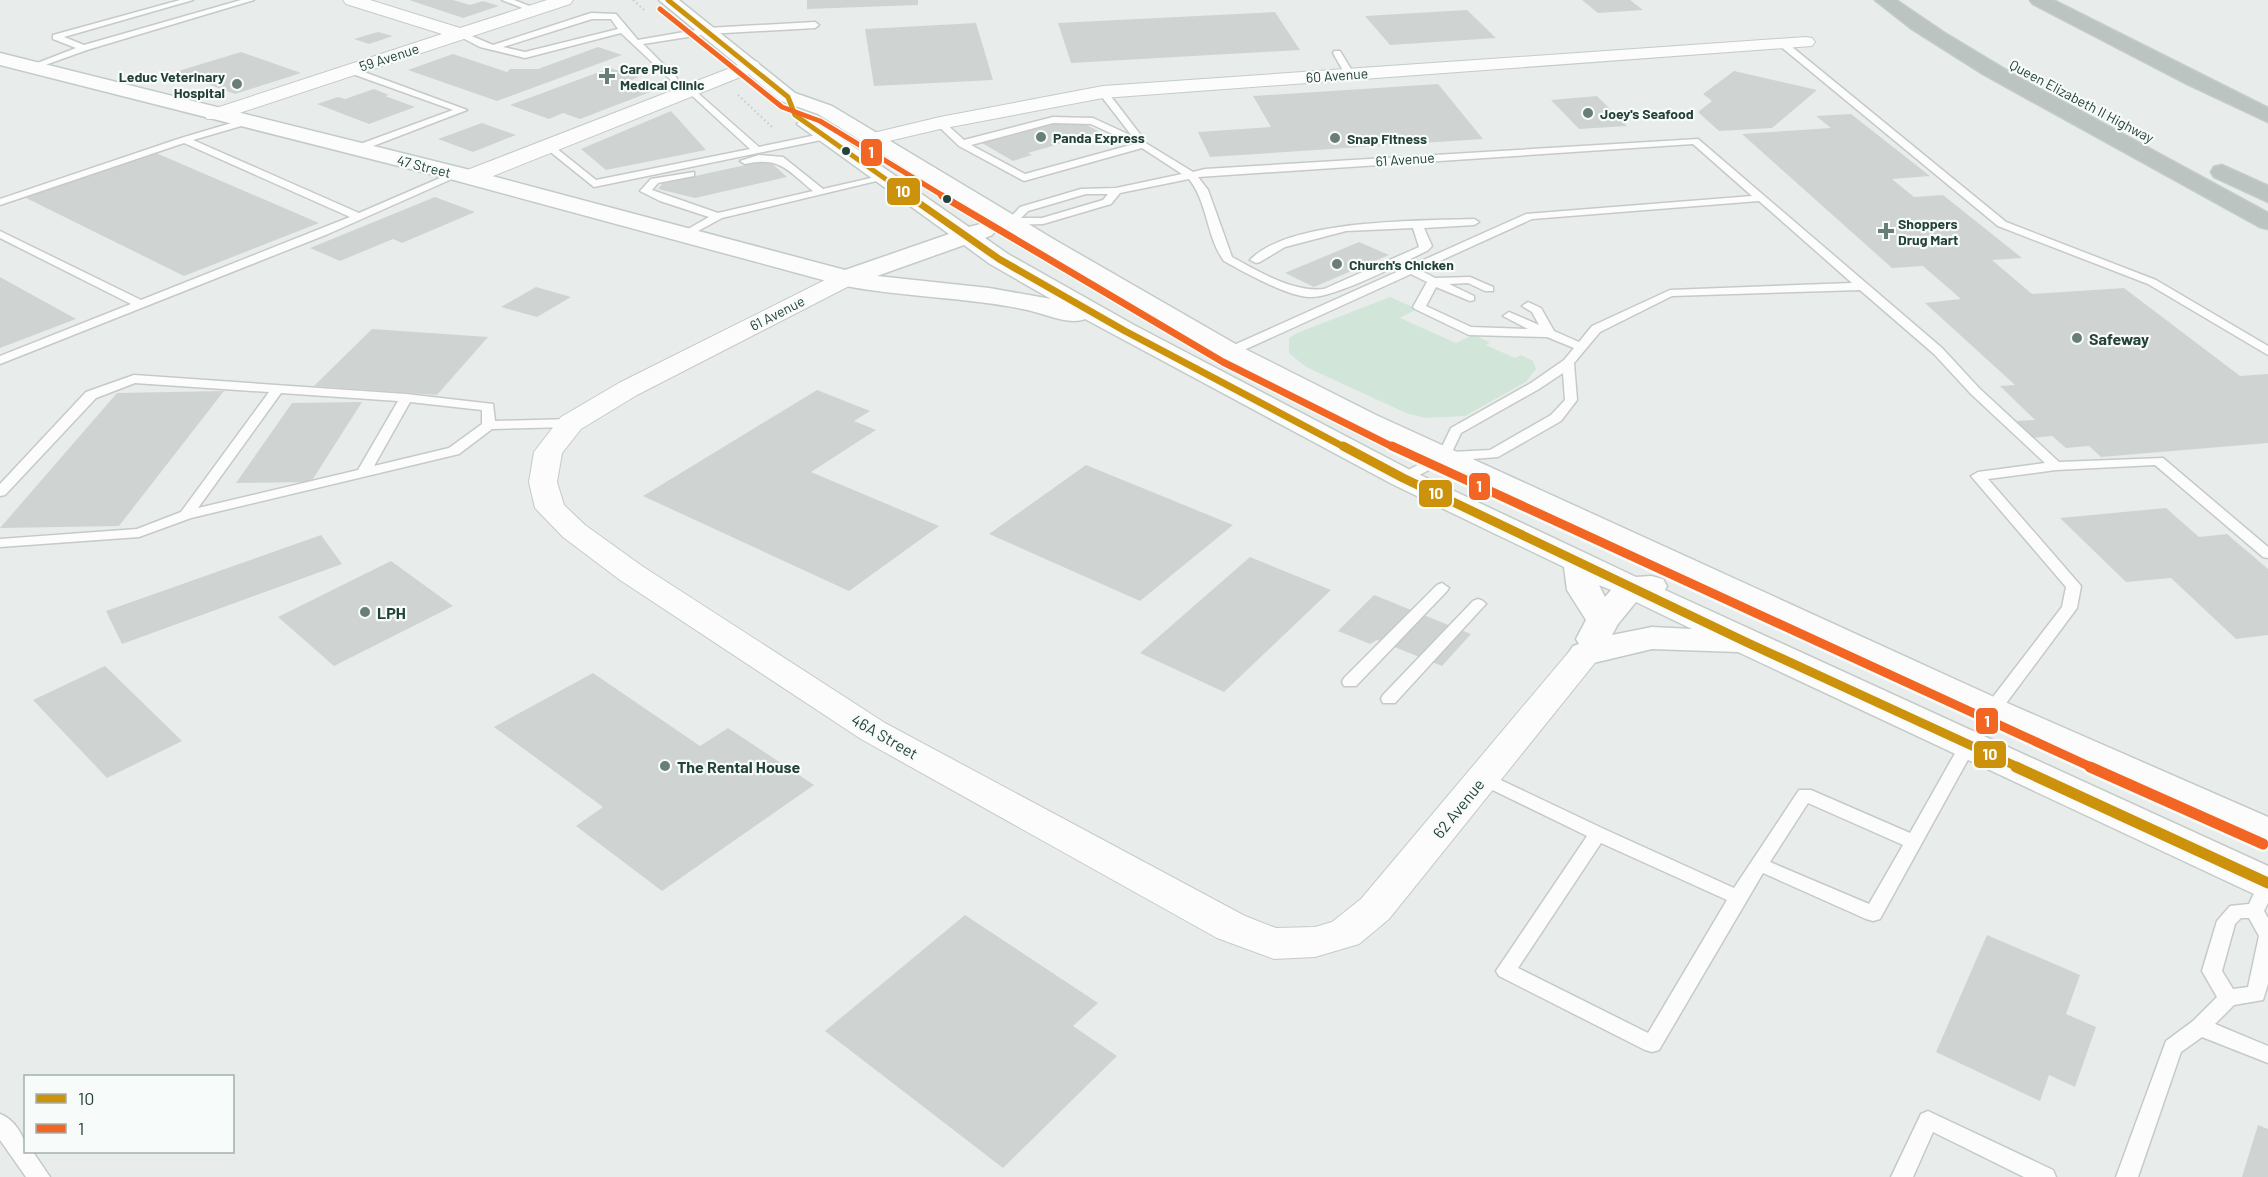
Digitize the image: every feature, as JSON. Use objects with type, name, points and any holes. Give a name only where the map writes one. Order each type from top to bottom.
[{"type":"highway","points":[[1884,0],[1908,19],[1989,69],[2074,118],[2268,222]]},
{"type":"highway","name":"Queen Elizabeth II Highway","points":[[1900,0],[2045,83],[2151,137]]},
{"type":"highway","points":[[2039,0],[2173,70],[2268,116]]},
{"type":"highway","points":[[2073,0],[2218,71]]},
{"type":"highway","points":[[2201,161],[2268,195]]},
{"type":"main road","points":[[668,0],[788,97],[825,110],[1046,245],[1229,352],[1443,457],[1992,710],[2268,832]]},
{"type":"main road","name":"47 Street","points":[[0,59],[214,115],[464,175],[847,278],[967,293],[1056,308],[1125,331]]},
{"type":"main road","points":[[788,97],[795,115],[999,259],[1125,331],[1403,478],[1968,745],[2264,893]]},
{"type":"main road","name":"61 Avenue","points":[[847,278],[1011,222]]},
{"type":"main road","points":[[1579,562],[1584,590],[1602,620]]},
{"type":"main road","points":[[1585,654],[1602,620],[1631,587],[1716,581]]},
{"type":"main road","points":[[1585,654],[1611,645],[1652,638],[1748,643]]},
{"type":"street","points":[[352,0],[459,34]]},
{"type":"street","name":"59 Avenue","points":[[214,115],[564,0]]},
{"type":"street","name":"60 Avenue","points":[[872,140],[940,123],[1103,92],[1806,42]]},
{"type":"street","points":[[464,175],[548,146],[682,85],[751,66]]},
{"type":"street","name":"61 Avenue","points":[[565,430],[628,389],[847,278]]},
{"type":"street","name":"46A Street","points":[[565,430],[548,452],[543,482],[550,508],[574,531],[631,573],[873,731],[1231,927],[1274,944],[1315,942]]},
{"type":"street","name":"62 Avenue","points":[[1315,942],[1345,933],[1375,909],[1585,654]]},
{"type":"lane","points":[[84,48],[56,37],[189,0]]},
{"type":"lane","points":[[31,67],[84,48],[250,0]]},
{"type":"lane","points":[[506,0],[534,9]]},
{"type":"lane","points":[[131,16],[159,26]]},
{"type":"lane","points":[[494,48],[591,16],[613,16],[636,43],[756,149]]},
{"type":"lane","points":[[636,43],[707,31],[815,25]]},
{"type":"lane","points":[[459,34],[494,48],[531,54],[623,30]]},
{"type":"lane","points":[[1783,44],[2002,224],[2152,282],[2268,351]]},
{"type":"lane","points":[[1336,53],[1349,74]]},
{"type":"lane","points":[[350,70],[462,110],[356,149]]},
{"type":"lane","points":[[1103,92],[1143,145]]},
{"type":"lane","points":[[962,144],[1053,120],[1093,121],[1143,145],[1191,175],[1203,190],[1223,252],[1228,259],[1299,292],[1326,292],[1423,249],[1426,246],[1418,226]]},
{"type":"lane","points":[[0,202],[244,122]]},
{"type":"lane","points":[[940,123],[962,144],[1024,178],[1143,145]]},
{"type":"lane","points":[[548,146],[594,183],[826,136]]},
{"type":"lane","points":[[184,140],[359,217]]},
{"type":"lane","name":"61 Avenue","points":[[1011,222],[1024,209],[1085,191],[1116,191],[1205,172],[1695,141],[1762,198]]},
{"type":"lane","points":[[718,216],[645,191],[655,181],[759,158],[779,159],[820,192]]},
{"type":"lane","points":[[0,360],[464,175]]},
{"type":"lane","points":[[685,235],[718,216],[884,178]]},
{"type":"lane","name":"61 Avenue","points":[[1011,222],[1043,221],[1096,206],[1107,202],[1116,191]]},
{"type":"lane","points":[[1229,352],[1530,216],[1762,198],[1938,351],[1975,391],[2056,466]]},
{"type":"lane","points":[[1256,260],[1281,245],[1346,228],[1474,222]]},
{"type":"lane","points":[[0,234],[140,304]]},
{"type":"lane","points":[[1411,270],[1470,298]]},
{"type":"lane","points":[[1433,280],[1470,280],[1489,289]]},
{"type":"lane","points":[[1433,280],[1419,307],[1469,331],[1549,333]]},
{"type":"lane","points":[[1443,457],[1456,431],[1534,386],[1568,363],[1596,329],[1670,293],[1863,286]]},
{"type":"lane","points":[[1528,306],[1537,310],[1549,333]]},
{"type":"lane","points":[[1509,316],[1581,347]]},
{"type":"lane","points":[[1403,478],[1443,457],[1493,454],[1556,418],[1571,400],[1568,363]]},
{"type":"lane","points":[[0,492],[91,394],[134,379],[406,398],[488,407],[489,425]]},
{"type":"lane","points":[[186,515],[278,389]]},
{"type":"lane","points":[[364,472],[406,398]]},
{"type":"lane","points":[[0,543],[139,533],[186,515],[454,452],[489,425],[565,430]]},
{"type":"lane","points":[[1992,710],[2069,608],[2074,586],[1978,476],[2056,466],[2158,461],[2268,554]]},
{"type":"lane","points":[[1350,682],[1442,588]]},
{"type":"lane","points":[[1389,699],[1478,603]]},
{"type":"lane","points":[[1761,865],[1873,914],[1968,745]]},
{"type":"lane","points":[[1482,778],[1598,834],[1738,897]]},
{"type":"lane","points":[[1598,834],[1506,971],[1652,1044],[1738,897],[1761,865],[1805,794],[1913,842]]},
{"type":"lane","points":[[2127,1177],[2173,1047],[2200,1026],[2228,998],[2256,994],[2268,936],[2264,893],[2226,921],[2212,971],[2228,998]]},
{"type":"lane","points":[[2200,1026],[2268,1055]]},
{"type":"lane","points":[[1902,1177],[1928,1120],[2045,1177]]},
{"type":"lane","points":[[0,1123],[39,1177]]},
{"type":"green space","points":[[1390,297],[1417,309],[1400,318],[1456,343],[1473,335],[1490,342],[1486,345],[1515,358],[1521,355],[1533,361],[1536,369],[1526,382],[1465,416],[1425,418],[1406,413],[1306,367],[1289,353],[1289,338],[1297,333]]},
{"type":"building","points":[[409,0],[453,0],[470,5],[483,1],[499,6],[463,18]]},
{"type":"building","points":[[807,0],[918,0],[918,5],[807,9]]},
{"type":"building","points":[[1582,0],[1630,0],[1643,10],[1598,13]]},
{"type":"building","points":[[1467,10],[1496,38],[1390,45],[1365,16]]},
{"type":"building","points":[[1275,12],[1300,50],[1071,63],[1058,23]]},
{"type":"building","points":[[976,23],[993,80],[874,86],[865,29]]},
{"type":"building","points":[[378,32],[393,36],[369,44],[354,39]]},
{"type":"building","points":[[598,47],[622,55],[497,101],[408,70],[453,54],[507,72],[510,69],[538,69]]},
{"type":"building","name":"Leduc Veterinary Hospital","points":[[241,52],[301,73],[235,94],[175,72]]},
{"type":"building","points":[[610,68],[639,77],[626,82],[653,91],[580,119],[563,113],[549,119],[510,105]]},
{"type":"building","points":[[1734,71],[1817,90],[1772,128],[1719,131],[1698,112],[1712,101],[1703,94]]},
{"type":"building","points":[[1438,84],[1483,139],[1210,157],[1198,132],[1271,127],[1253,96]]},
{"type":"building","points":[[374,89],[389,95],[385,96],[415,107],[369,124],[317,104],[338,97],[345,99]]},
{"type":"building","name":"Joey's Seafood","points":[[1597,96],[1627,126],[1579,129],[1551,100]]},
{"type":"building","points":[[671,111],[706,150],[606,170],[581,149]]},
{"type":"building","name":"Safeway","points":[[1851,114],[1930,176],[1892,179],[1914,197],[1943,195],[2022,258],[1992,260],[2032,294],[2124,288],[2240,376],[2268,374],[2268,443],[2101,457],[2089,446],[2066,448],[2052,436],[2032,438],[2015,421],[2035,420],[2000,386],[2015,385],[1925,303],[1961,299],[1923,266],[1892,268],[1742,134],[1831,128],[1816,116]]},
{"type":"building","name":"Panda Express","points":[[1054,122],[1083,123],[1100,132],[1028,153],[1032,155],[1013,161],[982,143]]},
{"type":"building","points":[[482,123],[516,135],[473,152],[438,139]]},
{"type":"building","points":[[156,153],[319,223],[184,276],[24,197]]},
{"type":"building","points":[[768,160],[787,177],[695,198],[658,189],[663,183]]},
{"type":"building","points":[[435,197],[475,212],[402,243],[393,239],[340,261],[310,248]]},
{"type":"building","name":"Church's Chicken","points":[[1359,242],[1389,255],[1314,287],[1285,273]]},
{"type":"building","points":[[0,277],[76,319],[0,348]]},
{"type":"building","points":[[536,287],[571,297],[537,317],[501,307]]},
{"type":"building","points":[[372,329],[488,337],[437,395],[314,386]]},
{"type":"building","points":[[817,390],[870,411],[854,421],[876,430],[811,472],[939,526],[849,591],[643,496]]},
{"type":"building","points":[[224,391],[119,526],[0,528],[117,393]]},
{"type":"building","points":[[362,402],[311,482],[236,483],[292,403]]},
{"type":"building","points":[[1086,465],[1233,525],[1140,601],[989,534]]},
{"type":"building","points":[[2166,508],[2199,537],[2227,534],[2268,569],[2268,635],[2236,639],[2171,578],[2126,582],[2060,518]]},
{"type":"building","points":[[321,535],[342,564],[122,644],[106,611]]},
{"type":"building","points":[[1250,557],[1331,590],[1224,692],[1140,653]]},
{"type":"building","name":"LPH","points":[[391,561],[453,606],[334,666],[278,617]]},
{"type":"building","points":[[1374,595],[1471,634],[1442,666],[1377,640],[1370,644],[1338,631]]},
{"type":"building","points":[[105,666],[182,741],[107,778],[33,700]]},
{"type":"building","name":"The Rental House","points":[[593,673],[700,746],[728,728],[814,785],[662,891],[576,826],[603,807],[494,727]]},
{"type":"building","points":[[965,915],[1098,1003],[1073,1026],[1117,1056],[1003,1168],[825,1031]]},
{"type":"building","points":[[1987,935],[2080,975],[2066,1014],[2096,1027],[2075,1087],[2049,1075],[2040,1101],[1936,1052]]},
{"type":"building","points":[[2258,1125],[2268,1129],[2268,1177],[2242,1177]]},
{"type":"transit line","name":"10","points":[[668,0],[788,97],[795,115],[999,259],[1125,331],[1403,478],[1748,643],[2268,883]]},
{"type":"transit line","name":"1","points":[[660,9],[782,107],[820,121],[1040,255],[1223,362],[1361,432],[1987,721],[2263,844]]},
{"type":"place","name":"Care Plus Medical Clinic","points":[[607,76]]},
{"type":"place","name":"Leduc Veterinary Hospital","points":[[237,84]]},
{"type":"place","name":"Joey's Seafood","points":[[1588,113]]},
{"type":"place","name":"Panda Express","points":[[1041,137]]},
{"type":"place","name":"Snap Fitness","points":[[1335,138]]},
{"type":"place","name":"Shoppers Drug Mart","points":[[1886,231]]},
{"type":"place","name":"Church's Chicken","points":[[1337,264]]},
{"type":"place","name":"Safeway","points":[[2077,338]]},
{"type":"place","name":"LPH","points":[[365,612]]},
{"type":"place","name":"The Rental House","points":[[665,766]]}]
